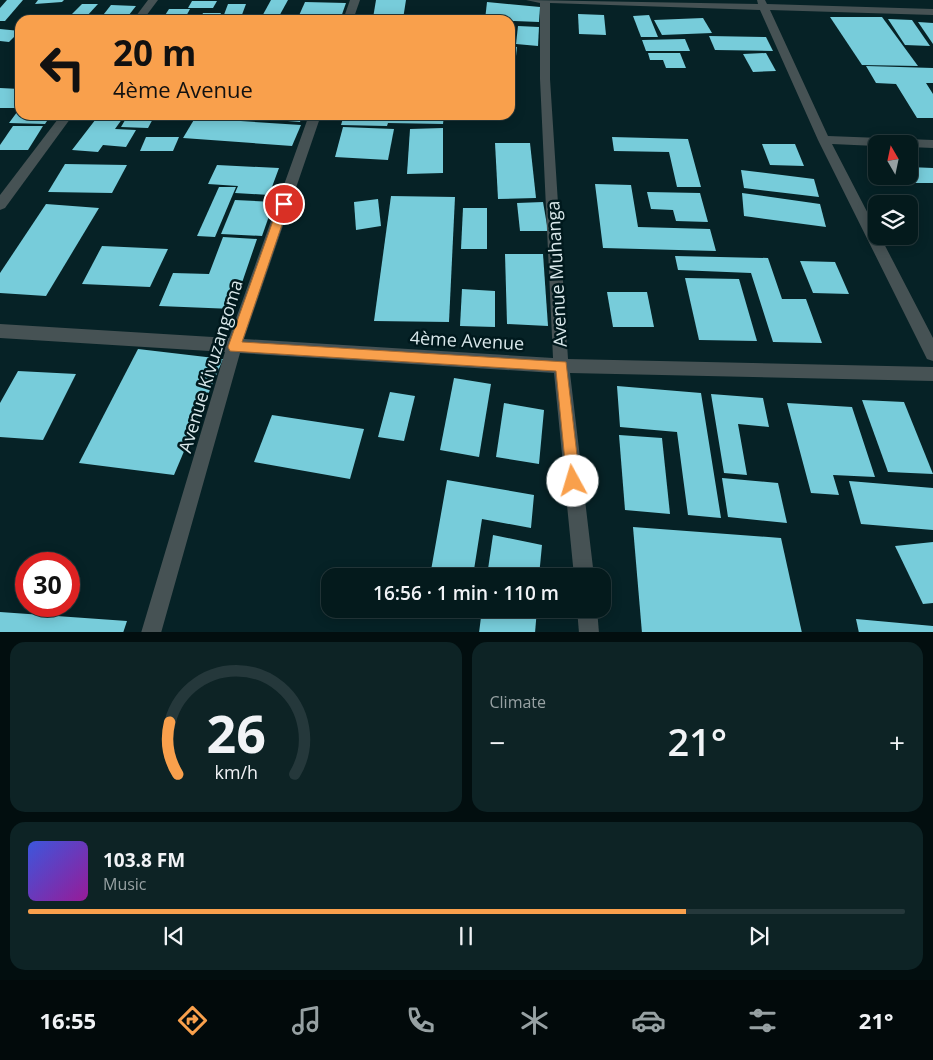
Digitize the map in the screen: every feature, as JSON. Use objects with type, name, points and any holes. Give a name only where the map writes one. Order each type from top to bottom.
[{"type":"street","points":[[142,15],[153,0]]},
{"type":"street","points":[[350,15],[355,0]]},
{"type":"street","points":[[531,0],[762,4],[933,12]]},
{"type":"street","name":"Avenue Muhanga","points":[[545,1],[545,79],[561,366],[583,568]]},
{"type":"street","points":[[762,4],[824,140],[933,354]]},
{"type":"street","points":[[0,204],[63,120]]},
{"type":"street","name":"Avenue Kivuzangoma","points":[[151,632],[234,347],[313,120]]},
{"type":"street","points":[[824,140],[933,144]]},
{"type":"street","name":"4ème Avenue","points":[[0,331],[561,366],[933,374]]},
{"type":"street","points":[[588,618],[590,632]]},
{"type":"building","points":[[7,0],[23,0],[5,21],[0,21],[0,8]]},
{"type":"building","points":[[38,0],[64,0],[62,2],[35,4]]},
{"type":"building","points":[[271,0],[288,0],[280,15],[263,15]]},
{"type":"building","points":[[376,0],[406,0],[404,15],[374,15]]},
{"type":"building","points":[[192,1],[217,1],[213,8],[188,8]]},
{"type":"building","points":[[305,2],[346,3],[342,15],[299,15]]},
{"type":"building","points":[[487,2],[540,7],[539,22],[515,21],[515,15],[486,15]]},
{"type":"building","points":[[82,4],[98,4],[88,15],[71,15]]},
{"type":"building","points":[[228,4],[246,4],[242,15],[224,15]]},
{"type":"building","points":[[111,5],[136,6],[129,15],[103,15]]},
{"type":"building","points":[[169,9],[190,9],[187,15],[165,15]]},
{"type":"building","points":[[203,13],[221,13],[220,15],[202,15]]},
{"type":"building","points":[[578,14],[604,15],[606,35],[579,34]]},
{"type":"building","points":[[649,15],[658,37],[641,37],[633,16]]},
{"type":"building","points":[[830,17],[882,17],[918,66],[862,65]]},
{"type":"building","points":[[703,18],[712,33],[662,35],[654,20]]},
{"type":"building","points":[[888,19],[912,20],[930,46],[905,45]]},
{"type":"building","points":[[918,22],[933,23],[933,44]]},
{"type":"building","points":[[518,26],[539,27],[538,46],[516,44]]},
{"type":"building","points":[[0,29],[15,30],[15,36],[9,42],[0,41]]},
{"type":"building","points":[[709,36],[766,37],[773,51],[715,50]]},
{"type":"building","points":[[685,39],[690,51],[646,51],[642,40]]},
{"type":"building","points":[[648,53],[680,53],[686,68],[666,68],[663,60],[650,60]]},
{"type":"building","points":[[766,53],[776,71],[753,72],[743,54]]},
{"type":"building","points":[[866,66],[933,68],[933,83],[926,83],[933,94],[933,118],[917,118],[896,84],[876,83]]},
{"type":"building","points":[[0,88],[15,89],[15,108],[0,108]]},
{"type":"building","points":[[15,115],[15,120],[48,120],[45,124],[9,123]]},
{"type":"building","points":[[95,120],[121,120],[115,129],[136,130],[126,147],[103,145],[98,152],[72,150]]},
{"type":"building","points":[[125,120],[152,120],[148,128],[121,127]]},
{"type":"building","points":[[194,120],[301,125],[292,146],[183,138]]},
{"type":"building","points":[[275,120],[301,120],[300,122]]},
{"type":"building","points":[[342,120],[443,120],[443,124],[388,123],[387,126],[341,125]]},
{"type":"building","points":[[13,126],[43,126],[28,150],[0,150],[0,145]]},
{"type":"building","points":[[343,127],[394,129],[388,160],[335,157]]},
{"type":"building","points":[[443,128],[443,173],[407,174],[410,129]]},
{"type":"building","points":[[146,137],[179,137],[173,151],[140,151]]},
{"type":"building","points":[[612,137],[688,139],[701,187],[677,187],[669,152],[614,151]]},
{"type":"building","points":[[495,143],[530,143],[536,198],[498,199]]},
{"type":"building","points":[[762,144],[795,144],[804,166],[770,165]]},
{"type":"building","points":[[65,164],[127,165],[112,193],[48,192]]},
{"type":"building","points":[[217,165],[279,168],[269,195],[235,193],[238,186],[208,184]]},
{"type":"building","points":[[918,167],[933,168],[933,183],[918,183]]},
{"type":"building","points":[[741,170],[814,179],[819,197],[744,188]]},
{"type":"building","points":[[595,184],[631,185],[638,227],[710,229],[716,251],[603,248]]},
{"type":"building","points":[[219,187],[236,187],[215,237],[197,236]]},
{"type":"building","points":[[647,192],[700,193],[708,222],[676,221],[673,210],[651,209]]},
{"type":"building","points":[[742,193],[820,204],[826,227],[744,216]]},
{"type":"building","points":[[391,196],[455,197],[449,322],[374,321]]},
{"type":"building","points":[[378,199],[381,226],[356,230],[354,202]]},
{"type":"building","points":[[235,200],[274,202],[262,236],[221,234]]},
{"type":"building","points":[[543,202],[548,231],[520,231],[517,203]]},
{"type":"building","points":[[46,204],[99,208],[46,296],[0,293],[0,273]]},
{"type":"building","points":[[463,208],[487,208],[487,249],[461,249]]},
{"type":"building","points":[[223,237],[257,239],[233,309],[159,306],[173,273],[209,274]]},
{"type":"building","points":[[102,246],[168,249],[150,287],[82,284]]},
{"type":"building","points":[[505,254],[543,254],[548,326],[507,324]]},
{"type":"building","points":[[675,256],[768,258],[782,299],[806,299],[822,343],[773,342],[751,273],[678,270]]},
{"type":"building","points":[[800,261],[835,262],[849,294],[813,293]]},
{"type":"building","points":[[685,278],[739,279],[757,341],[699,340]]},
{"type":"building","points":[[462,289],[495,291],[495,327],[460,326]]},
{"type":"building","points":[[607,292],[647,292],[654,327],[613,327]]},
{"type":"building","points":[[138,349],[223,359],[174,475],[79,463]]},
{"type":"building","points":[[18,371],[76,374],[43,440],[0,437],[0,403]]},
{"type":"building","points":[[454,378],[491,384],[479,457],[440,450]]},
{"type":"building","points":[[617,386],[701,393],[721,518],[688,515],[677,432],[620,427]]},
{"type":"building","points":[[390,392],[415,396],[404,441],[378,437]]},
{"type":"building","points":[[711,394],[763,398],[769,427],[738,424],[747,475],[724,473]]},
{"type":"building","points":[[862,400],[904,402],[933,474],[888,472]]},
{"type":"building","points":[[504,403],[544,410],[539,464],[496,457]]},
{"type":"building","points":[[787,403],[852,407],[875,477],[833,475],[839,495],[811,493]]},
{"type":"building","points":[[272,415],[364,429],[350,479],[254,462]]},
{"type":"building","points":[[619,435],[662,438],[670,514],[625,510]]},
{"type":"building","points":[[722,478],[778,483],[787,523],[728,517]]},
{"type":"building","points":[[447,480],[534,495],[531,528],[482,519],[474,568],[431,568]]},
{"type":"building","points":[[849,481],[933,488],[933,530],[861,524]]},
{"type":"building","points":[[633,527],[781,538],[802,632],[642,632]]},
{"type":"building","points":[[493,535],[542,545],[540,568],[488,568]]},
{"type":"building","points":[[933,542],[933,603],[923,604],[895,546]]},
{"type":"building","points":[[0,612],[15,613],[15,617],[71,617],[127,621],[123,632],[0,632]]},
{"type":"building","points":[[481,618],[536,618],[535,632],[479,632]]},
{"type":"building","points":[[856,619],[933,626],[933,632],[859,632]]},
{"type":"route","points":[[284,204],[234,347],[561,366],[573,481]]}]
